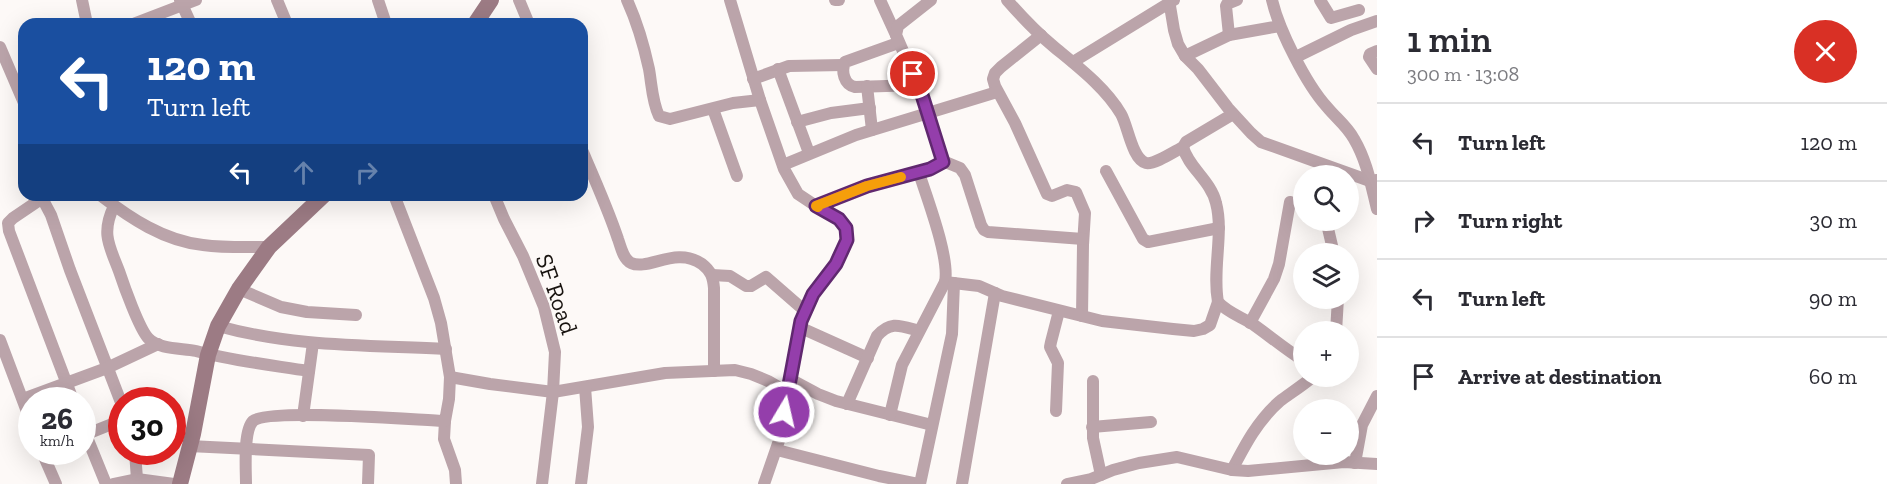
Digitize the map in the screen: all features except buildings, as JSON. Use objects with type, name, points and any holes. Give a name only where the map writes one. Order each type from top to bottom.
[{"type":"street","points":[[82,0],[86,18]]},
{"type":"street","points":[[147,18],[181,3],[196,0]]},
{"type":"street","points":[[277,0],[284,18]]},
{"type":"street","points":[[378,0],[384,18]]},
{"type":"street","points":[[519,0],[526,18]]},
{"type":"street","points":[[627,0],[640,37],[654,105],[659,116],[670,119],[733,103],[760,100]]},
{"type":"street","points":[[730,0],[753,79],[783,165],[798,194],[839,219],[846,228],[847,240],[836,264],[813,294],[805,311],[787,392],[782,432],[764,484]]},
{"type":"street","points":[[880,0],[918,85],[943,162]]},
{"type":"street","points":[[897,39],[898,26],[931,0]]},
{"type":"street","points":[[1007,0],[1114,104],[1123,117],[1133,146],[1142,161],[1147,164],[1183,147],[1186,142],[1233,114]]},
{"type":"street","points":[[1229,35],[1226,6],[1237,0]]},
{"type":"street","points":[[1272,0],[1280,26],[1296,57],[1326,106],[1354,138],[1374,181],[1377,210]]},
{"type":"street","points":[[1320,0],[1331,18],[1357,5],[1364,25]]},
{"type":"street","points":[[479,18],[490,1]]},
{"type":"street","points":[[1073,62],[1171,1],[1178,45],[1233,114],[1261,142],[1318,165]]},
{"type":"street","points":[[181,3],[188,18]]},
{"type":"street","points":[[1296,57],[1377,21]]},
{"type":"street","points":[[1185,56],[1229,35],[1280,26]]},
{"type":"street","points":[[1041,35],[995,73],[993,79],[1047,194],[1052,196],[1072,190],[1080,199],[1085,213],[1082,316]]},
{"type":"street","points":[[753,79],[789,66],[843,65],[852,58],[897,39]]},
{"type":"street","points":[[0,47],[18,91]]},
{"type":"street","points":[[1377,51],[1369,57],[1377,69]]},
{"type":"street","points":[[843,65],[847,84],[855,87],[918,85]]},
{"type":"street","points":[[778,69],[809,153]]},
{"type":"street","points":[[11,76],[18,73]]},
{"type":"street","points":[[867,86],[872,130]]},
{"type":"street","points":[[783,165],[872,130],[998,92]]},
{"type":"street","points":[[797,122],[831,113],[870,108]]},
{"type":"street","points":[[713,109],[737,177]]},
{"type":"street","points":[[950,282],[979,286],[1059,311],[1102,321],[1194,331],[1210,325],[1218,302],[1217,206],[1213,192],[1183,147]]},
{"type":"street","points":[[816,206],[867,186],[919,173],[943,162],[960,168],[965,175],[984,230],[1083,239]]},
{"type":"street","points":[[588,164],[608,210],[624,256],[629,263],[638,265],[668,258],[685,258],[697,261],[712,275],[714,371]]},
{"type":"street","points":[[1106,171],[1143,240],[1148,242],[1219,228]]},
{"type":"street","points":[[777,450],[919,484],[952,334],[950,282],[919,173]]},
{"type":"street","points":[[1359,179],[1374,181]]},
{"type":"street","points":[[38,201],[8,223],[9,231],[68,387]]},
{"type":"street","points":[[47,201],[115,387]]},
{"type":"street","points":[[108,201],[126,216],[179,240],[202,245],[269,247]]},
{"type":"street","points":[[180,484],[208,355],[218,326],[239,290],[269,247],[318,201]]},
{"type":"street","points":[[396,201],[434,298],[441,323],[450,377],[444,440],[457,477],[456,484]]},
{"type":"street","name":"SF Road","points":[[496,201],[544,307],[555,352],[554,392],[544,484]]},
{"type":"street","points":[[1250,323],[1274,279],[1279,264],[1290,202]]},
{"type":"street","points":[[114,206],[107,220],[108,242],[123,284],[143,331],[149,339],[158,344],[208,355],[309,371]]},
{"type":"street","points":[[712,275],[730,276],[746,286],[751,286],[766,277],[805,311]]},
{"type":"street","points":[[890,415],[902,365],[919,331],[950,282]]},
{"type":"street","points":[[239,290],[281,307],[307,312],[356,315]]},
{"type":"street","points":[[962,484],[995,292]]},
{"type":"street","points":[[1218,302],[1293,353]]},
{"type":"street","points":[[1056,411],[1058,363],[1050,347],[1059,311]]},
{"type":"street","points":[[218,326],[268,338],[313,343],[446,349]]},
{"type":"street","points":[[846,404],[877,336],[888,327],[900,326],[919,331]]},
{"type":"street","points":[[800,327],[868,358]]},
{"type":"street","points":[[0,340],[18,388]]},
{"type":"street","points":[[303,416],[313,343]]},
{"type":"street","points":[[55,387],[107,368],[158,344]]},
{"type":"street","points":[[450,377],[554,392],[664,373],[735,370],[768,381],[787,392]]},
{"type":"street","points":[[790,380],[818,394],[846,404],[932,425]]},
{"type":"street","points":[[1094,381],[1092,427],[1101,475]]},
{"type":"street","points":[[581,484],[588,428],[585,387]]},
{"type":"street","points":[[1232,470],[1251,434],[1268,413],[1300,387]]},
{"type":"street","points":[[1359,441],[1362,425],[1377,396]]},
{"type":"street","points":[[246,484],[248,428],[254,420],[266,416],[335,415],[445,421]]},
{"type":"street","points":[[1092,427],[1151,422]]},
{"type":"street","points":[[189,446],[369,455],[368,484]]},
{"type":"street","points":[[1067,484],[1139,463],[1177,458],[1232,470],[1248,471],[1312,465]]},
{"type":"street","points":[[96,460],[106,484]]},
{"type":"street","points":[[1359,463],[1377,464]]},
{"type":"street","points":[[48,465],[56,484]]},
{"type":"street","points":[[136,465],[137,479]]},
{"type":"street","points":[[113,484],[137,479],[174,484]]},
{"type":"slow traffic","points":[[818,207],[816,206],[867,186],[901,177]]},
{"type":"route","points":[[784,412],[801,321],[813,294],[836,264],[847,240],[846,228],[839,219],[816,206],[867,186],[919,173],[943,162],[913,74]]}]
